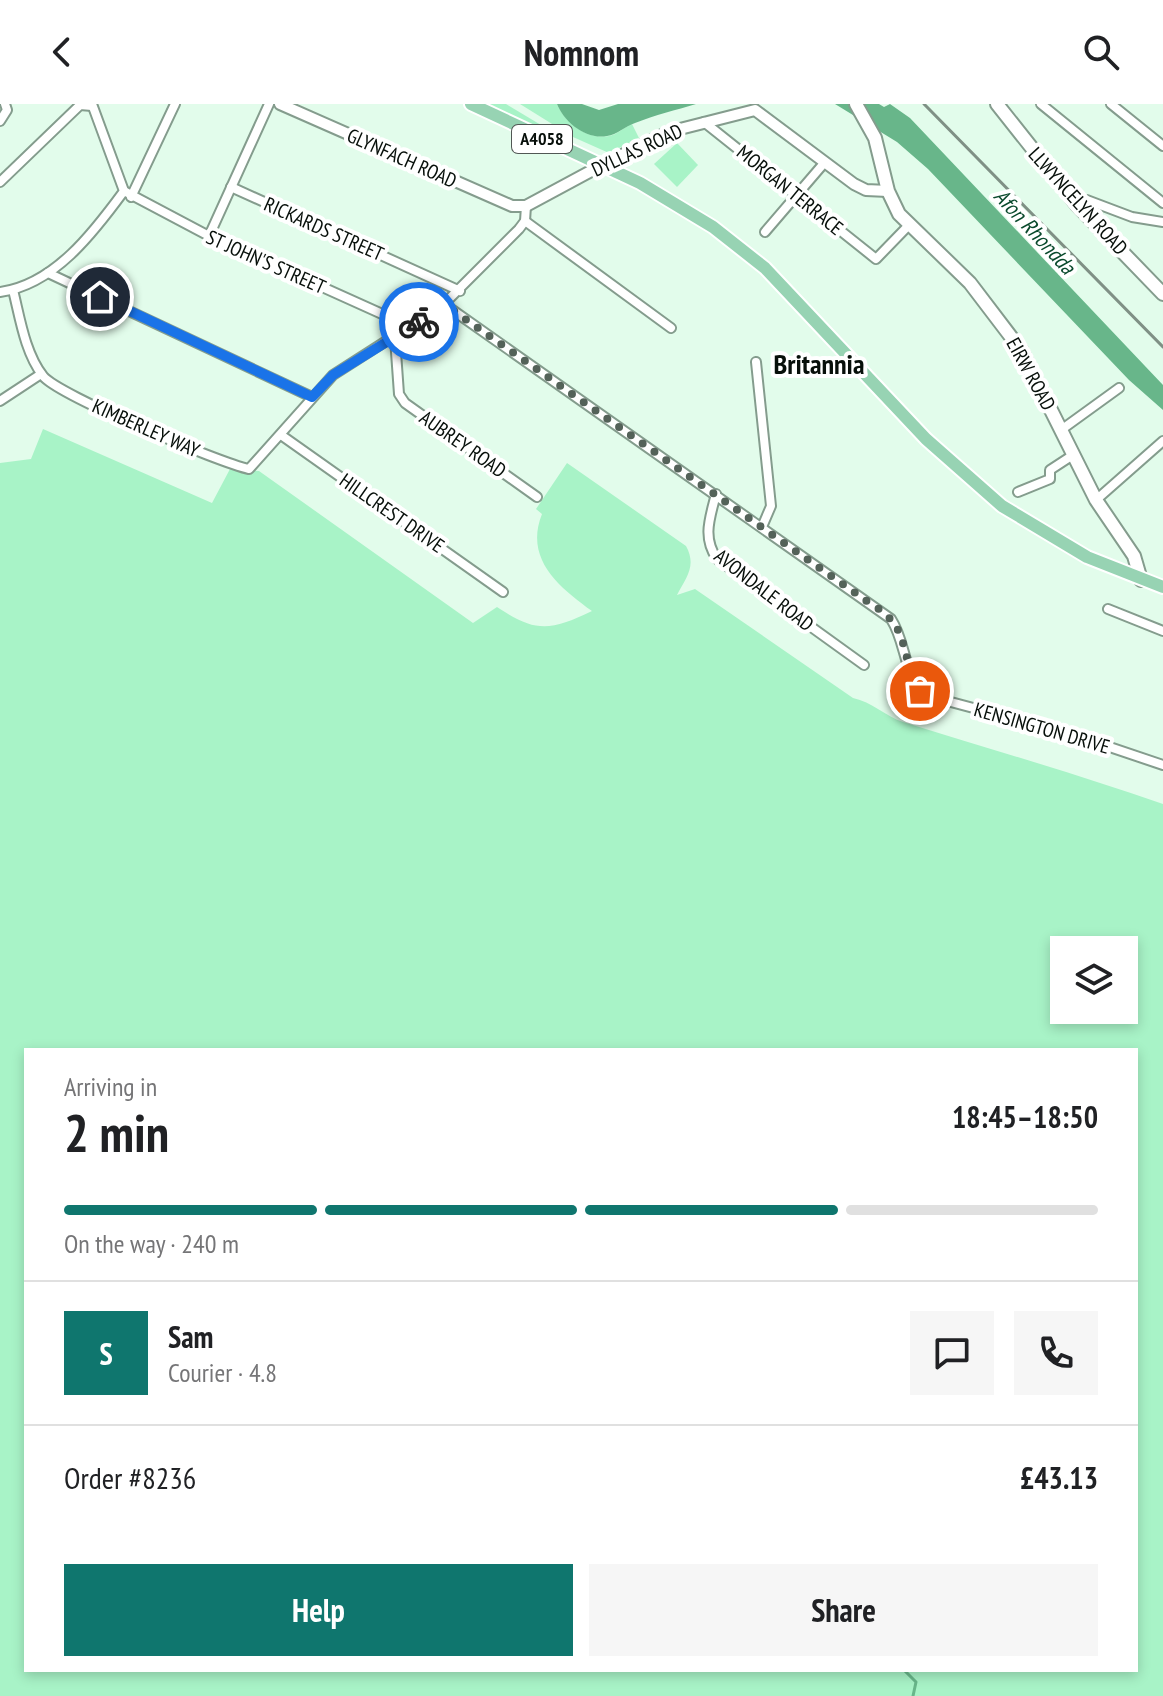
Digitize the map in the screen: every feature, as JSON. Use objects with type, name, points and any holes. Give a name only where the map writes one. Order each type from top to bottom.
[{"type":"main road","name":"A4058","points":[[471,104],[640,183],[713,227],[775,278],[961,473],[1042,533],[1141,580],[1163,587]]},
{"type":"main road","name":"EIRW ROAD","points":[[856,104],[875,138],[888,191],[909,225],[970,283],[1021,350],[1096,500],[1134,556],[1141,580]]},
{"type":"main road","name":"LLWYNCELYN ROAD","points":[[997,104],[1077,205],[1163,294]]},
{"type":"street","points":[[0,121],[7,110],[5,104]]},
{"type":"street","points":[[0,292],[13,290],[48,273],[96,228],[127,194],[175,104]]},
{"type":"street","points":[[209,236],[269,104]]},
{"type":"street","name":"GLYNFACH ROAD","points":[[280,104],[512,206],[526,206]]},
{"type":"street","points":[[1041,104],[1163,203]]},
{"type":"street","points":[[1111,104],[1163,146]]},
{"type":"street","points":[[0,182],[80,105],[92,105],[127,194]]},
{"type":"street","name":"DYLLAS ROAD","points":[[526,206],[668,132],[755,110],[825,162]]},
{"type":"street","name":"MORGAN TERRACE","points":[[704,122],[876,259],[909,225]]},
{"type":"street","points":[[765,232],[825,162],[866,190],[888,191]]},
{"type":"street","name":"RICKARDS STREET","points":[[231,187],[460,291]]},
{"type":"street","name":"ST JOHN'S STREET","points":[[127,194],[209,236],[411,327]]},
{"type":"street","points":[[1077,205],[1087,200],[1132,217],[1163,222]]},
{"type":"street","points":[[526,206],[525,221],[671,328]]},
{"type":"street","name":"KIMBERLEY WAY","points":[[41,374],[59,389],[229,465],[253,468],[333,375],[444,304],[525,221]]},
{"type":"street","points":[[48,273],[312,397]]},
{"type":"street","points":[[0,401],[41,374],[28,345],[13,290]]},
{"type":"street","points":[[444,304],[762,527],[771,506],[756,362]]},
{"type":"street","name":"AUBREY ROAD","points":[[395,338],[399,394],[405,403],[537,497]]},
{"type":"street","points":[[1061,430],[1119,388]]},
{"type":"street","name":"HILLCREST DRIVE","points":[[281,435],[503,592]]},
{"type":"street","points":[[1096,500],[1163,441]]},
{"type":"street","points":[[1018,492],[1050,479],[1050,470],[1073,455]]},
{"type":"street","name":"AVONDALE ROAD","points":[[716,494],[707,532],[709,547],[717,559],[864,665]]},
{"type":"street","name":"KENSINGTON DRIVE","points":[[762,527],[891,619],[898,630],[912,681],[920,691],[932,697],[1071,734],[1163,765]]},
{"type":"street","points":[[1108,609],[1163,631]]},
{"type":"shaded area","points":[[487,104],[506,104],[571,143]]},
{"type":"shaded area","points":[[520,104],[557,104],[571,124],[585,133],[601,137],[612,135],[632,124],[639,138],[609,153],[573,137]]},
{"type":"shaded area","points":[[557,104],[582,104],[599,110],[618,104],[696,104],[599,137],[577,128]]},
{"type":"shaded area","points":[[835,104],[879,104],[884,107],[890,104],[910,118],[1163,385],[1163,410],[1129,380],[928,169],[897,142]]},
{"type":"shaded area","points":[[677,143],[698,165],[677,187],[654,164]]},
{"type":"shaded area","points":[[43,429],[212,503],[230,469],[259,471],[473,623],[497,607],[522,621],[543,626],[565,622],[592,611],[557,582],[541,558],[538,545],[542,514],[536,509],[567,463],[686,546],[690,566],[677,595],[695,589],[853,698],[903,722],[1163,804],[1163,1696],[0,1696],[0,463],[31,459]]},
{"type":"waterway","points":[[906,1672],[916,1682],[913,1696]]},
{"type":"railway","points":[[924,104],[1163,347]]},
{"type":"way so far","points":[[419,322],[444,304],[891,619],[898,630],[912,681],[920,691]]},
{"type":"district","name":"Britannia","points":[[819,364]]},
{"type":"route","points":[[100,297],[312,397],[333,375],[419,322]]},
{"type":"water label","name":"Afon Rhondda","points":[[1035,231]]}]
